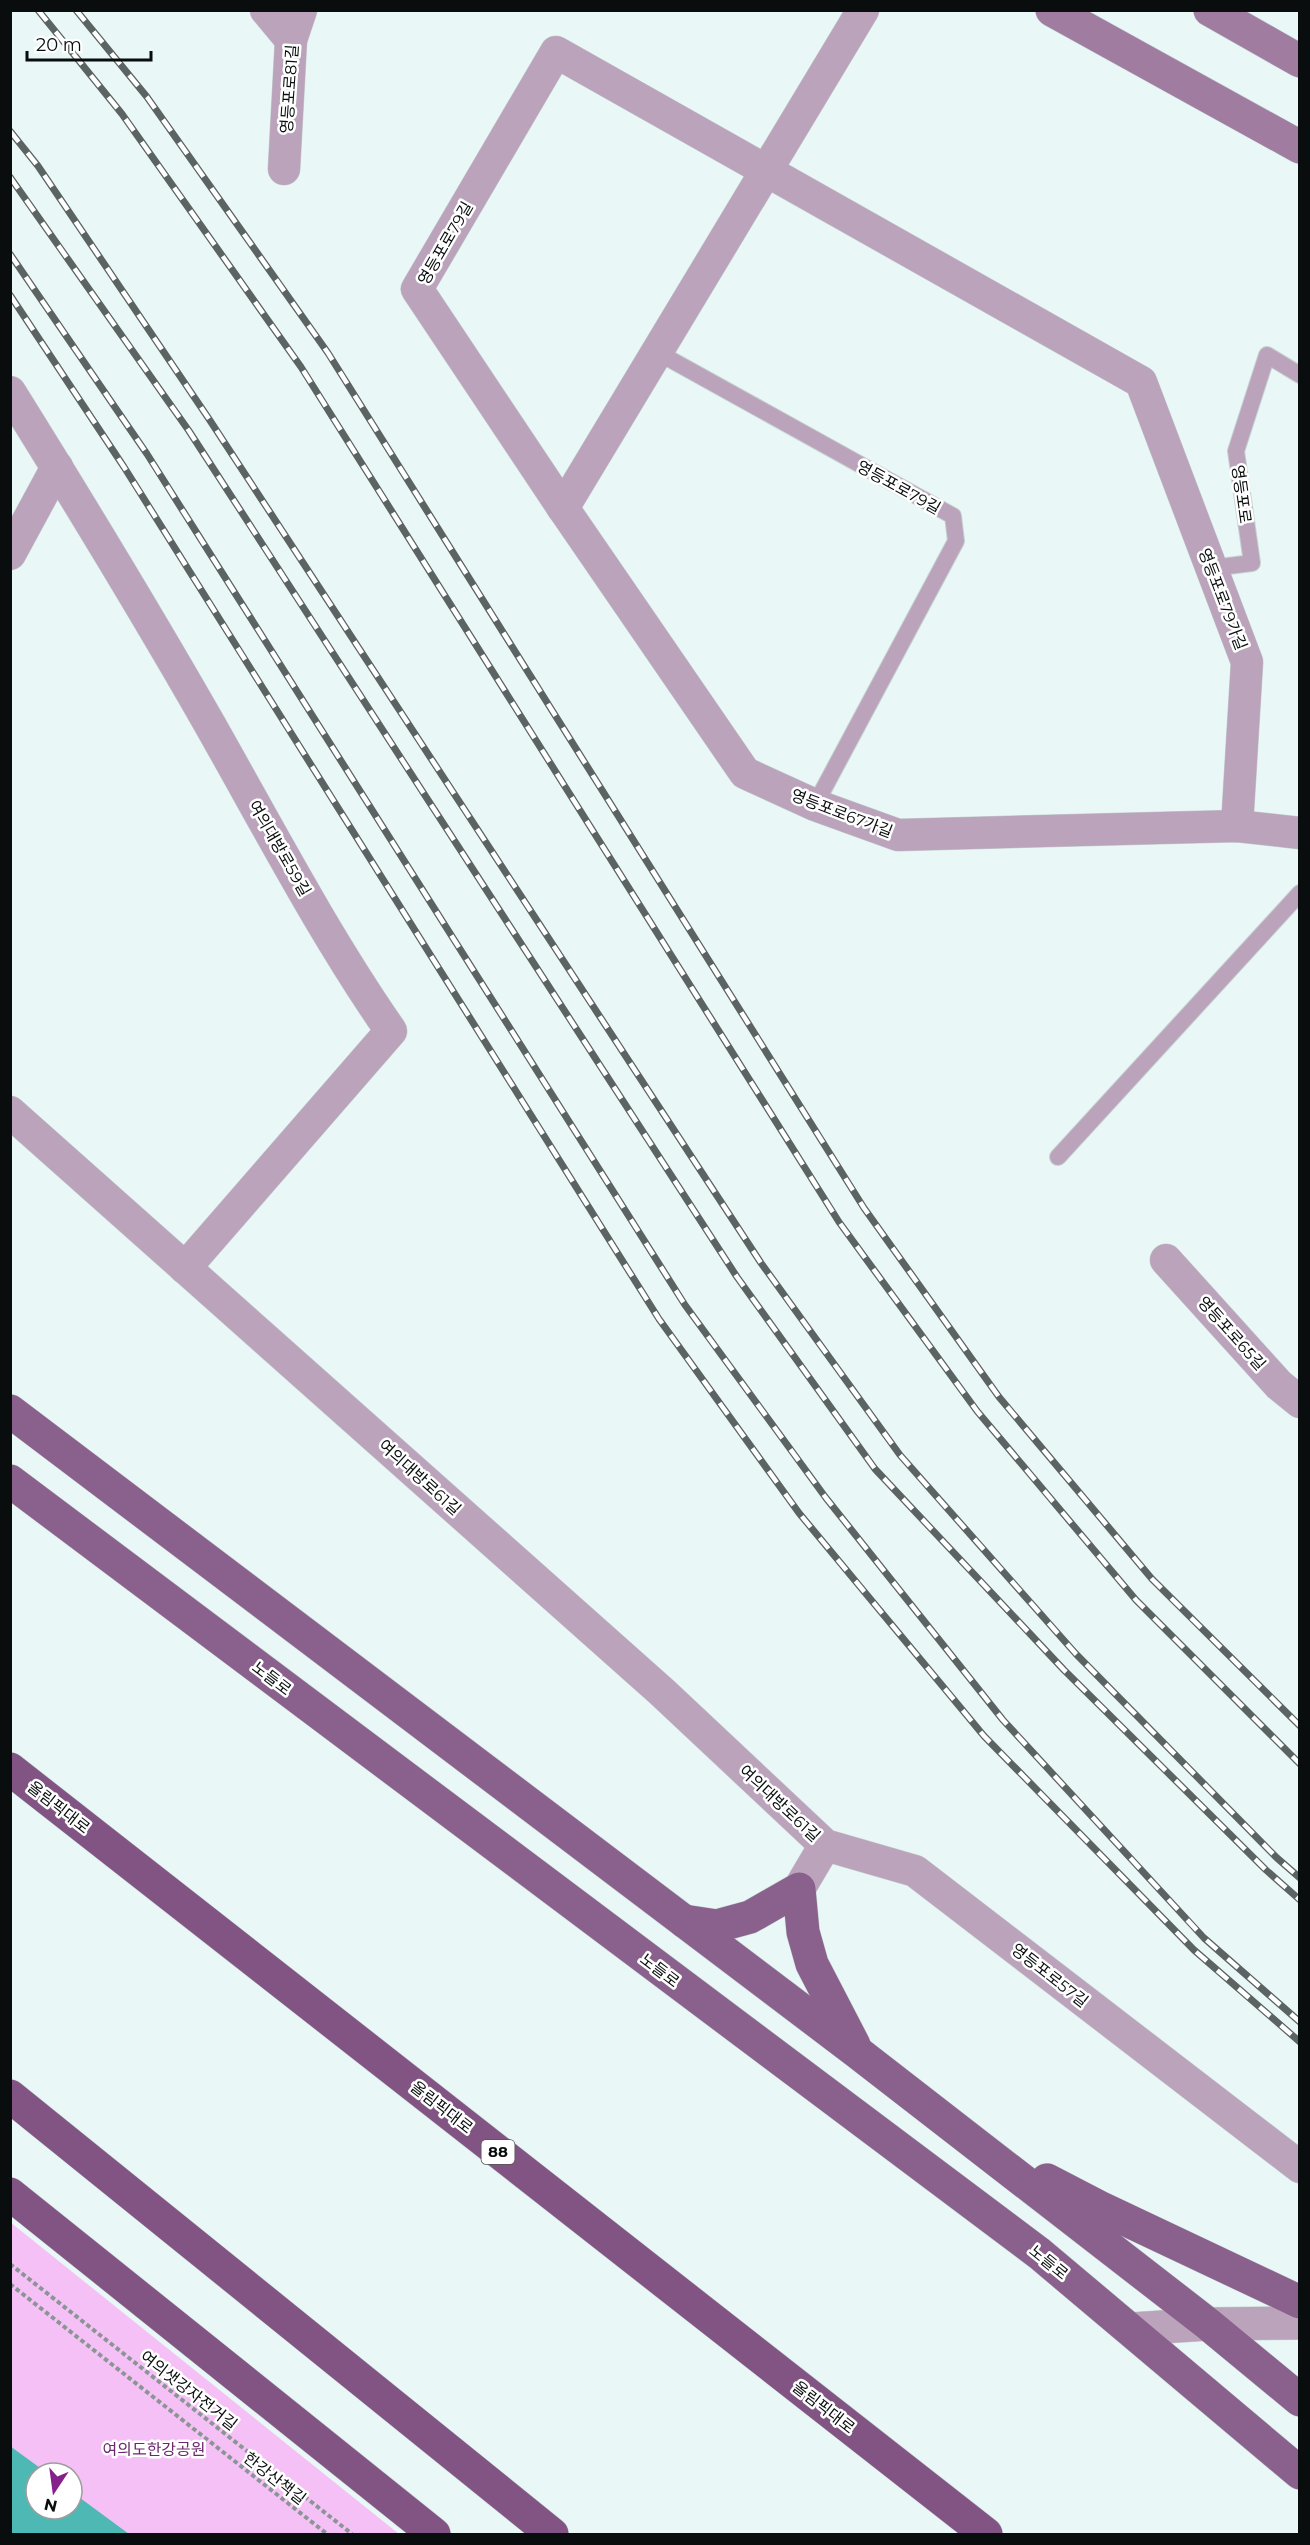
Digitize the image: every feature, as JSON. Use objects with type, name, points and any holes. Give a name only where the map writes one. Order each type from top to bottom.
[{"type":"highway","name":"올림픽대로","points":[[10,1769],[986,2535]]},
{"type":"highway","points":[[10,2096],[552,2535]]},
{"type":"highway","points":[[10,2194],[434,2535]]},
{"type":"main road","points":[[1052,10],[1299,147]]},
{"type":"main road","points":[[1210,10],[1299,61]]},
{"type":"main road","points":[[10,1411],[857,2052],[1208,2324],[1299,2400]]},
{"type":"main road","name":"노들로","points":[[10,1480],[1040,2254],[1299,2473]]},
{"type":"main road","points":[[684,1921],[717,1926],[750,1917],[799,1889],[802,1932],[812,1964],[857,2052]]},
{"type":"main road","points":[[965,2136],[1100,2207],[1299,2302]]},
{"type":"street","points":[[266,10],[291,40]]},
{"type":"street","name":"영등포로81길","points":[[284,170],[291,40],[301,10]]},
{"type":"street","points":[[563,508],[863,10]]},
{"type":"street","name":"영등포로79길","points":[[563,508],[417,290],[556,52],[1141,382]]},
{"type":"street","name":"영등포로79가길","points":[[1141,382],[1247,662],[1237,826]]},
{"type":"street","name":"여의대방로59길","points":[[10,392],[208,721],[351,973],[391,1031],[185,1268]]},
{"type":"street","points":[[10,554],[57,467]]},
{"type":"street","name":"영등포로67가길","points":[[563,508],[745,773],[815,805],[898,835],[1237,826],[1299,833]]},
{"type":"street","name":"여의대방로61길","points":[[10,1112],[662,1692],[825,1845]]},
{"type":"street","name":"영등포로65길","points":[[1166,1260],[1279,1385],[1299,1402]]},
{"type":"street","points":[[799,1889],[825,1845]]},
{"type":"street","name":"영등포로57길","points":[[825,1845],[915,1871],[1299,2167]]},
{"type":"street","points":[[1131,2329],[1208,2324],[1299,2323]]},
{"type":"lane","name":"영등포로79길","points":[[657,352],[953,516],[956,541],[815,805]]},
{"type":"lane","name":"영등포로","points":[[1212,568],[1252,563],[1236,451],[1267,355],[1299,375]]},
{"type":"lane","points":[[1058,1157],[1299,893]]},
{"type":"path","name":"여의샛강자전거길","points":[[10,2264],[352,2535]]},
{"type":"path","name":"한강산책길","points":[[10,2284],[327,2535]]},
{"type":"green space","name":"여의도한강공원","points":[[10,2222],[399,2534],[11,2534]]},
{"type":"water","points":[[10,2446],[31,2461],[24,2461],[24,2521],[84,2521],[84,2501],[129,2534],[11,2534]]},
{"type":"railway","points":[[38,10],[122,114],[301,367],[839,1222],[977,1411],[1136,1600],[1300,1764]]},
{"type":"railway","points":[[76,10],[147,97],[328,353],[864,1208],[999,1397],[1152,1579],[1300,1726]]},
{"type":"railway","points":[[10,131],[38,166],[209,419],[761,1263],[900,1455],[1076,1654],[1277,1858],[1300,1878]]},
{"type":"railway","points":[[10,177],[189,431],[737,1277],[875,1469],[1064,1670],[1266,1870],[1300,1900]]},
{"type":"railway","points":[[10,254],[147,454],[685,1305],[826,1498],[1003,1720],[1204,1938],[1300,2022]]},
{"type":"railway","points":[[10,295],[124,467],[659,1319],[799,1513],[984,1736],[1194,1950],[1300,2042]]}]
